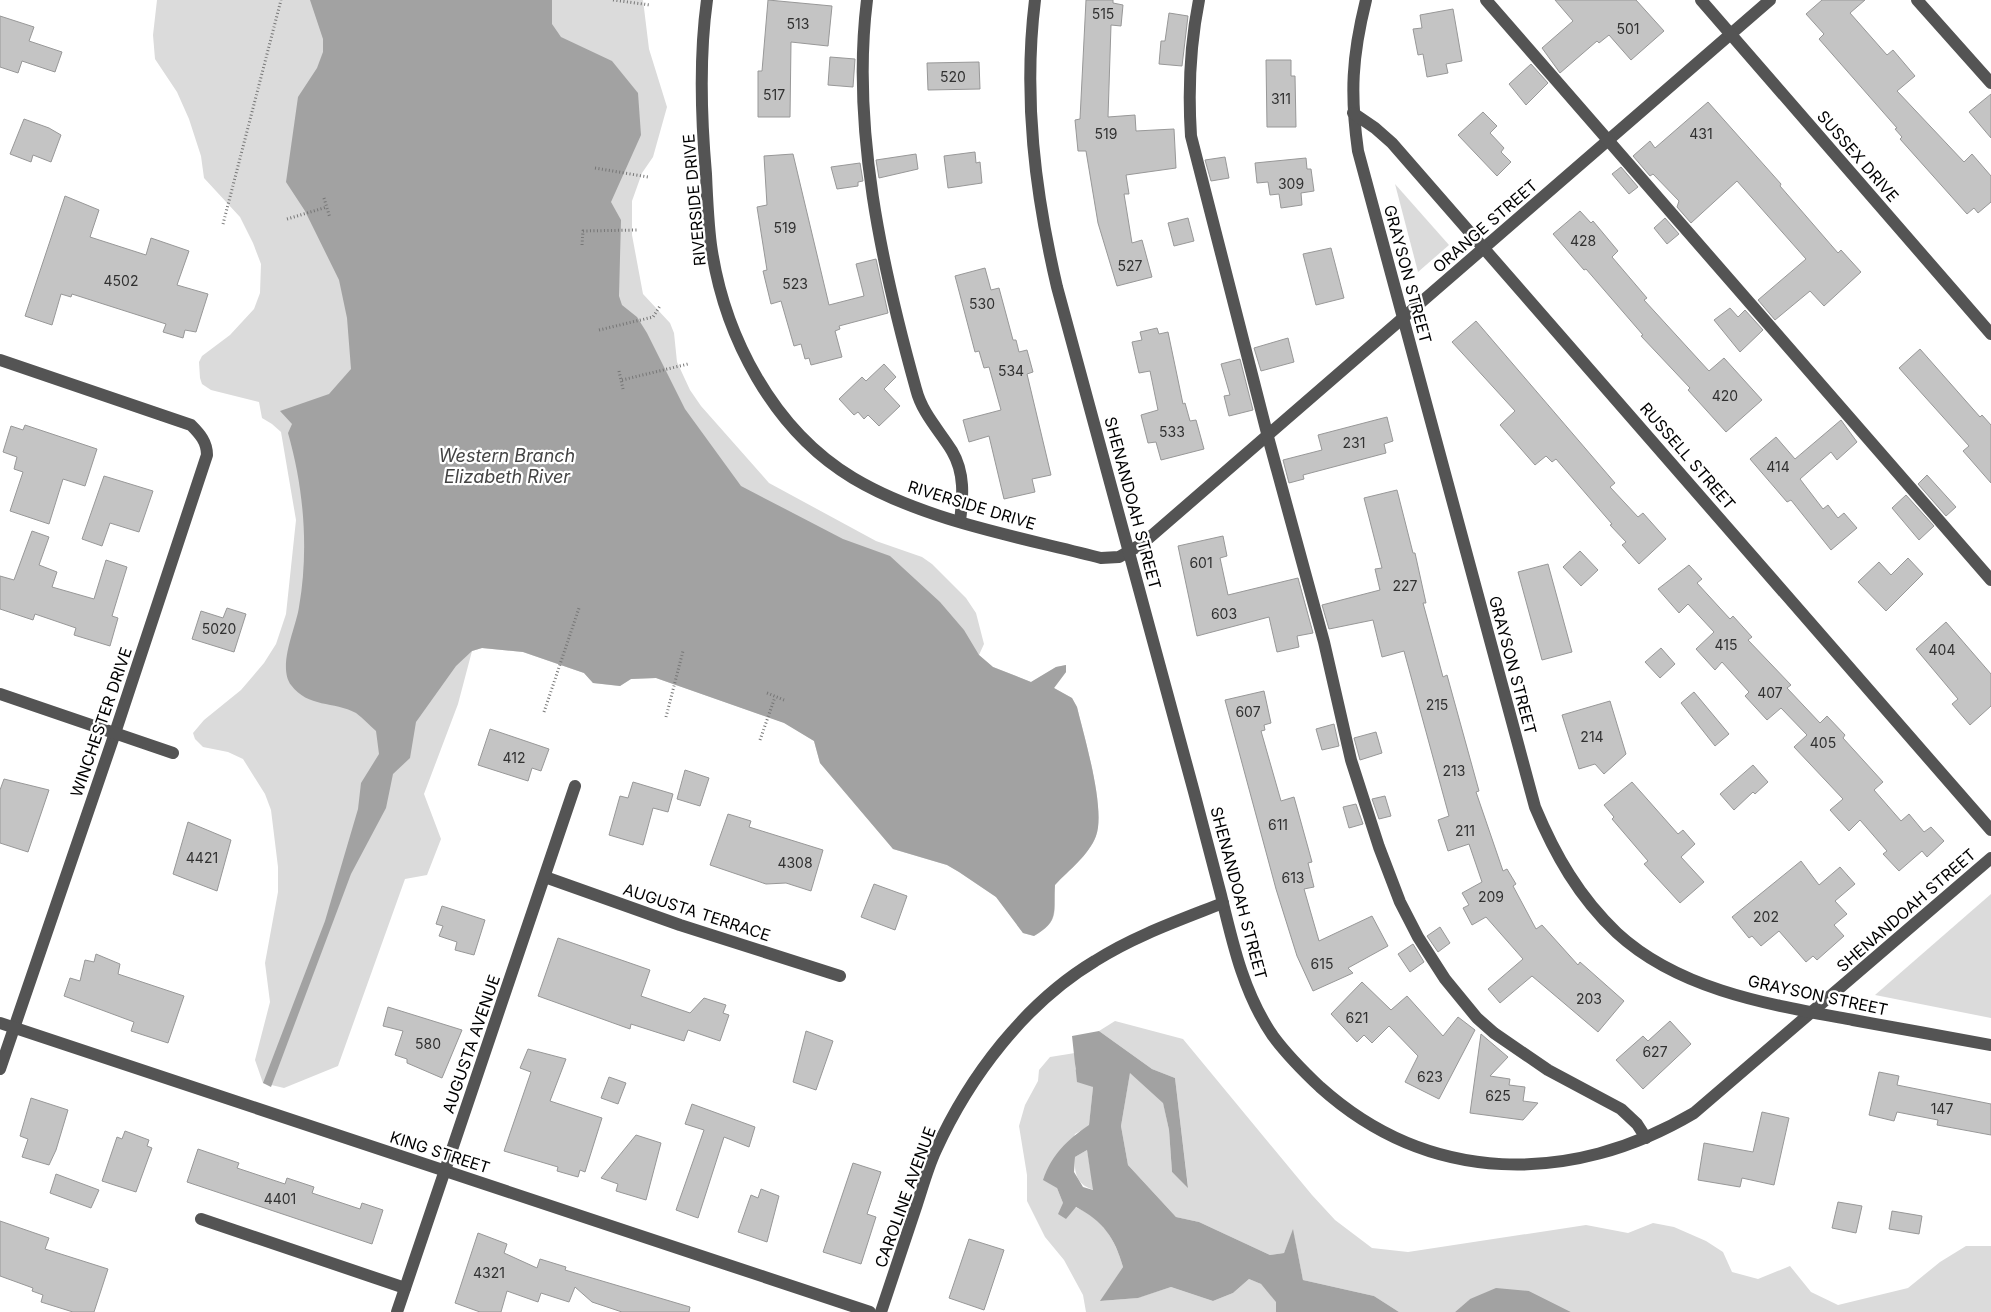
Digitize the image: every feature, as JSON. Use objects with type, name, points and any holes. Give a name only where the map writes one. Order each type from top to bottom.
[{"type":"street","name":"RIVERSIDE DRIVE","points":[[707,0],[702,88],[711,245],[720,289],[734,331],[749,363],[767,394],[794,429],[825,458],[853,478],[890,496],[960,521],[1101,558],[1119,557],[1130,553]]},
{"type":"street","points":[[868,0],[864,46],[864,109],[869,174],[880,238],[916,391],[928,417],[952,452],[960,470],[963,494],[960,521]]},
{"type":"street","name":"SHENANDOAH STREET","points":[[1035,0],[1030,72],[1033,154],[1042,222],[1057,287],[1130,553],[1238,963],[1254,1005],[1274,1037],[1298,1066],[1337,1102],[1369,1124],[1404,1143],[1441,1156],[1480,1163],[1519,1165],[1571,1160],[1614,1149],[1646,1138],[1694,1114],[1991,858]]},
{"type":"street","points":[[1199,0],[1190,53],[1191,136],[1268,437],[1324,642],[1351,760],[1379,848],[1400,902],[1418,937],[1445,979],[1482,1023],[1548,1070],[1621,1109],[1637,1124],[1646,1138]]},
{"type":"street","name":"GRAYSON STREET","points":[[1366,0],[1356,38],[1352,78],[1353,113],[1358,151],[1535,807],[1550,845],[1571,880],[1592,906],[1618,933],[1647,956],[1679,973],[1737,995],[1812,1012],[1991,1045]]},
{"type":"street","points":[[1486,0],[1991,580]]},
{"type":"street","name":"SUSSEX DRIVE","points":[[1701,0],[1991,334]]},
{"type":"street","name":"ORANGE STREET","points":[[1130,553],[1268,437],[1770,0]]},
{"type":"street","points":[[1917,0],[1991,83]]},
{"type":"street","name":"RUSSELL STREET","points":[[1353,113],[1376,128],[1392,143],[1991,830]]},
{"type":"street","name":"WINCHESTER DRIVE","points":[[0,360],[191,425],[201,435],[207,448],[207,455],[115,733],[0,1069]]},
{"type":"street","points":[[0,694],[173,753]]},
{"type":"street","name":"AUGUSTA AVENUE","points":[[397,1312],[575,786]]},
{"type":"street","name":"AUGUSTA TERRACE","points":[[545,877],[680,925],[840,976]]},
{"type":"street","name":"CAROLINE AVENUE","points":[[881,1312],[935,1152],[956,1111],[981,1072],[1010,1035],[1036,1008],[1095,960],[1156,930],[1223,903]]},
{"type":"street","name":"KING STREET","points":[[0,1024],[870,1312]]},
{"type":"street","points":[[201,1219],[405,1288]]},
{"type":"path","points":[[223,224],[281,0]]},
{"type":"path","points":[[613,0],[650,5]]},
{"type":"path","points":[[595,168],[648,177]]},
{"type":"path","points":[[324,198],[330,218]]},
{"type":"path","points":[[287,219],[327,207]]},
{"type":"path","points":[[582,245],[583,231],[637,230]]},
{"type":"path","points":[[599,330],[654,317],[660,306]]},
{"type":"path","points":[[622,380],[688,364]]},
{"type":"path","points":[[619,371],[624,389]]},
{"type":"path","points":[[544,712],[580,608]]},
{"type":"path","points":[[666,716],[683,651]]},
{"type":"path","points":[[767,693],[784,700]]},
{"type":"path","points":[[760,740],[775,697]]},
{"type":"shaded area","name":"Western Branch Elizabeth River","points":[[157,0],[643,0],[649,49],[667,107],[653,157],[642,173],[632,201],[632,235],[643,294],[670,323],[674,333],[677,362],[690,390],[701,406],[769,483],[876,541],[922,557],[932,564],[966,598],[976,613],[984,644],[979,655],[993,667],[1031,682],[1056,667],[1066,665],[1066,672],[1054,688],[1072,698],[1077,707],[1093,772],[1098,824],[1096,836],[1089,850],[1055,885],[1054,915],[1048,926],[1034,936],[1023,933],[996,897],[959,872],[947,865],[893,849],[820,763],[814,741],[785,723],[656,678],[631,679],[620,686],[593,683],[584,673],[523,652],[482,648],[472,651],[458,704],[424,794],[441,839],[427,875],[405,879],[338,1066],[284,1088],[263,1083],[255,1060],[270,1002],[265,963],[278,892],[278,867],[271,810],[265,794],[243,759],[228,752],[203,747],[195,739],[193,733],[204,720],[241,690],[264,663],[276,644],[286,614],[296,520],[281,432],[262,418],[259,402],[211,390],[202,384],[200,378],[199,362],[202,356],[230,335],[254,309],[260,293],[261,264],[240,217],[204,178],[201,156],[189,119],[177,92],[155,59],[153,35]]},
{"type":"shaded area","points":[[1395,184],[1449,245],[1418,272]]},
{"type":"shaded area","points":[[1991,894],[1991,1018],[1875,995]]},
{"type":"shaded area","points":[[1115,1021],[1183,1039],[1312,1195],[1335,1220],[1372,1248],[1408,1252],[1586,1225],[1628,1233],[1653,1223],[1674,1227],[1706,1241],[1723,1252],[1732,1272],[1758,1279],[1790,1266],[1811,1292],[1838,1305],[1908,1288],[1940,1262],[1966,1246],[1991,1246],[1991,1312],[1571,1312],[1529,1291],[1470,1299],[1455,1312],[1399,1312],[1374,1296],[1303,1280],[1293,1231],[1284,1253],[1270,1255],[1199,1222],[1176,1217],[1128,1165],[1121,1126],[1130,1072],[1163,1102],[1169,1130],[1172,1172],[1188,1187],[1175,1078],[1152,1069],[1099,1031]]},
{"type":"shaded area","points":[[1075,1053],[1075,1069],[1093,1087],[1089,1126],[1075,1134],[1057,1188],[1063,1203],[1086,1212],[1095,1218],[1109,1234],[1119,1255],[1123,1267],[1101,1301],[1137,1298],[1171,1287],[1213,1301],[1233,1293],[1249,1279],[1261,1284],[1277,1302],[1276,1312],[1086,1312],[1083,1295],[1064,1260],[1045,1237],[1027,1201],[1027,1175],[1019,1126],[1025,1105],[1038,1081],[1039,1070],[1050,1057]]},
{"type":"shaded area","points":[[1087,1150],[1094,1190],[1080,1182],[1075,1169],[1075,1157]]},
{"type":"water","name":"Western Branch Elizabeth River","points":[[310,0],[552,0],[552,24],[561,37],[612,61],[638,93],[641,135],[611,202],[621,220],[619,296],[622,305],[637,317],[647,333],[685,409],[741,486],[843,539],[890,556],[940,602],[964,630],[979,655],[993,667],[1031,682],[1056,667],[1066,665],[1066,672],[1054,688],[1072,698],[1077,707],[1093,772],[1098,824],[1096,836],[1089,850],[1055,885],[1054,915],[1048,926],[1042,931],[1034,936],[1023,933],[996,897],[947,865],[893,849],[820,763],[814,741],[784,723],[656,678],[631,679],[620,686],[593,683],[584,673],[523,652],[482,648],[472,651],[456,666],[416,722],[410,758],[393,774],[386,808],[351,874],[271,1087],[263,1083],[325,921],[358,809],[361,783],[379,754],[376,731],[356,713],[348,709],[313,701],[305,697],[291,685],[287,677],[286,668],[299,607],[304,564],[304,542],[298,476],[288,433],[292,424],[280,411],[329,394],[351,369],[347,318],[339,280],[305,211],[286,182],[298,97],[317,68],[323,52],[323,39]]},
{"type":"water","points":[[1099,1031],[1152,1069],[1175,1078],[1188,1188],[1172,1172],[1169,1130],[1163,1103],[1130,1073],[1121,1126],[1128,1165],[1176,1217],[1199,1222],[1270,1255],[1284,1253],[1293,1229],[1303,1280],[1374,1296],[1399,1312],[1276,1312],[1276,1302],[1261,1284],[1249,1279],[1233,1293],[1213,1301],[1171,1287],[1138,1298],[1100,1301],[1123,1267],[1116,1247],[1101,1224],[1085,1212],[1076,1207],[1066,1219],[1058,1214],[1063,1203],[1057,1188],[1043,1180],[1061,1148],[1089,1125],[1093,1087],[1077,1082],[1072,1036]],"holes":[[[1087,1150],[1093,1190],[1083,1187],[1074,1172],[1075,1157]]]},
{"type":"water","points":[[1496,1288],[1529,1291],[1571,1312],[1455,1312],[1470,1299]]},
{"type":"building","points":[[768,0],[832,6],[828,46],[791,42],[790,117],[758,117],[758,71],[762,71]]},
{"type":"building","points":[[1086,0],[1113,0],[1113,3],[1123,5],[1121,26],[1111,25],[1108,117],[1135,115],[1136,131],[1174,129],[1176,168],[1126,175],[1129,194],[1124,194],[1132,243],[1142,240],[1152,277],[1117,286],[1098,223],[1086,151],[1078,151],[1075,120],[1080,119]]},
{"type":"building","points":[[1555,0],[1636,0],[1664,31],[1631,60],[1609,35],[1599,43],[1597,41],[1560,73],[1542,48],[1573,21]]},
{"type":"building","points":[[1822,0],[1865,0],[1850,13],[1887,55],[1893,50],[1915,76],[1897,91],[1964,162],[1972,154],[1991,176],[1991,202],[1978,213],[1974,208],[1967,214],[1900,139],[1902,137],[1895,129],[1897,128],[1819,39],[1824,34],[1806,14]]},
{"type":"building","points":[[1453,9],[1462,61],[1446,64],[1448,73],[1427,77],[1423,54],[1418,55],[1413,29],[1422,28],[1420,15]]},
{"type":"building","points":[[1169,13],[1188,16],[1182,66],[1159,64],[1161,41],[1165,41]]},
{"type":"building","points":[[0,16],[34,27],[29,41],[62,52],[55,72],[22,61],[18,73],[0,67]]},
{"type":"building","points":[[830,57],[855,59],[853,87],[828,85]]},
{"type":"building","points":[[1266,60],[1291,60],[1291,76],[1295,76],[1296,127],[1267,127]]},
{"type":"building","points":[[979,62],[980,89],[928,90],[927,63]]},
{"type":"building","points":[[1531,64],[1548,83],[1526,105],[1509,84]]},
{"type":"building","points":[[1991,94],[1991,138],[1969,112]]},
{"type":"building","points":[[1708,102],[1781,184],[1780,186],[1838,253],[1841,250],[1861,272],[1824,306],[1810,291],[1775,320],[1758,300],[1806,259],[1737,181],[1691,223],[1677,207],[1679,201],[1653,174],[1650,176],[1633,156],[1650,141],[1655,148]]},
{"type":"building","points":[[1483,112],[1497,126],[1490,133],[1504,148],[1501,152],[1511,162],[1497,176],[1458,135]]},
{"type":"building","points":[[24,119],[49,128],[61,135],[51,162],[33,155],[31,162],[10,154]]},
{"type":"building","points":[[975,152],[976,163],[980,162],[982,183],[948,188],[944,156]]},
{"type":"building","points":[[793,154],[829,305],[864,296],[856,264],[876,259],[888,313],[839,326],[840,329],[835,331],[842,357],[811,365],[809,358],[805,359],[801,344],[794,346],[781,301],[771,304],[763,271],[767,270],[757,207],[767,205],[764,156]]},
{"type":"building","points":[[916,154],[918,169],[879,178],[876,160]]},
{"type":"building","points":[[1225,157],[1229,178],[1211,181],[1205,160]]},
{"type":"building","points":[[1306,158],[1307,169],[1311,169],[1314,191],[1301,193],[1302,205],[1281,208],[1279,194],[1270,195],[1268,182],[1257,183],[1255,163]]},
{"type":"building","points":[[860,163],[863,181],[858,182],[858,186],[837,189],[831,167]]},
{"type":"building","points":[[1621,167],[1638,187],[1629,194],[1612,174]]},
{"type":"building","points":[[65,196],[99,210],[90,237],[146,255],[151,238],[189,251],[177,285],[208,294],[196,332],[185,330],[183,338],[163,332],[166,324],[72,294],[71,297],[61,294],[52,325],[25,316]]},
{"type":"building","points":[[1580,211],[1591,223],[1593,221],[1618,251],[1612,257],[1647,298],[1644,300],[1709,371],[1724,358],[1762,400],[1726,432],[1688,390],[1690,388],[1641,336],[1643,335],[1553,234]]},
{"type":"building","points":[[1188,218],[1194,241],[1174,246],[1168,223]]},
{"type":"building","points":[[1665,218],[1679,234],[1667,244],[1654,228]]},
{"type":"building","points":[[1331,248],[1344,298],[1316,305],[1303,254]]},
{"type":"building","points":[[985,268],[991,290],[999,288],[1013,340],[1016,340],[1019,352],[1027,350],[1033,372],[1027,374],[1051,475],[1032,479],[1035,492],[1004,499],[989,436],[969,442],[963,420],[1001,410],[989,367],[984,368],[979,351],[975,352],[955,276]]},
{"type":"building","points":[[1730,308],[1738,317],[1745,310],[1763,330],[1740,352],[1714,320]]},
{"type":"building","points":[[1476,321],[1615,483],[1610,487],[1638,517],[1643,513],[1666,539],[1639,564],[1622,545],[1626,542],[1610,525],[1612,524],[1556,459],[1552,462],[1546,456],[1535,465],[1500,425],[1515,411],[1452,342]]},
{"type":"building","points":[[1157,328],[1159,334],[1168,332],[1183,404],[1185,403],[1190,421],[1196,420],[1204,449],[1161,460],[1156,442],[1148,443],[1141,415],[1158,410],[1150,371],[1139,373],[1132,342],[1142,340],[1140,332]]},
{"type":"building","points":[[1288,338],[1294,362],[1261,371],[1254,348]]},
{"type":"building","points":[[1920,349],[1980,417],[1982,415],[1991,425],[1991,483],[1963,451],[1969,446],[1899,368]]},
{"type":"building","points":[[1240,359],[1253,410],[1229,416],[1224,396],[1230,395],[1221,364]]},
{"type":"building","points":[[884,364],[896,377],[884,389],[900,406],[879,426],[868,415],[864,419],[858,412],[854,415],[839,399],[862,377],[866,381]]},
{"type":"building","points":[[1387,417],[1393,441],[1384,444],[1386,453],[1303,475],[1304,479],[1289,483],[1283,460],[1322,450],[1318,435]]},
{"type":"building","points":[[1841,420],[1857,442],[1837,460],[1831,452],[1800,479],[1823,509],[1828,505],[1838,518],[1844,513],[1857,528],[1831,550],[1791,500],[1787,502],[1750,459],[1776,437],[1795,459]]},
{"type":"building","points":[[25,425],[97,449],[85,486],[63,479],[49,524],[10,511],[23,472],[14,469],[17,457],[3,452],[11,426],[23,430]]},
{"type":"building","points":[[1927,475],[1956,507],[1946,516],[1918,484]]},
{"type":"building","points":[[104,476],[153,491],[139,532],[110,523],[102,546],[82,539]]},
{"type":"building","points":[[1397,490],[1413,553],[1415,553],[1426,603],[1423,603],[1443,677],[1447,675],[1479,791],[1476,792],[1503,871],[1507,869],[1516,884],[1513,886],[1536,929],[1542,925],[1578,965],[1580,962],[1624,1001],[1598,1032],[1532,976],[1500,1003],[1488,989],[1523,959],[1486,917],[1472,925],[1463,908],[1469,905],[1462,893],[1482,882],[1469,844],[1448,851],[1438,820],[1449,816],[1404,651],[1382,657],[1373,620],[1329,629],[1322,605],[1380,590],[1375,569],[1382,568],[1364,498]]},
{"type":"building","points":[[1906,495],[1934,526],[1919,540],[1892,508]]},
{"type":"building","points":[[32,531],[49,537],[39,565],[57,572],[52,587],[94,599],[106,560],[127,567],[112,616],[118,618],[110,646],[74,635],[76,628],[35,614],[33,620],[0,609],[0,576],[14,580]]},
{"type":"building","points":[[1223,536],[1227,556],[1220,558],[1228,595],[1298,578],[1313,633],[1297,636],[1299,647],[1277,652],[1269,617],[1197,636],[1178,546]]},
{"type":"building","points":[[1580,551],[1598,570],[1581,586],[1563,567]]},
{"type":"building","points":[[1908,558],[1923,574],[1886,611],[1858,582],[1879,562],[1891,575]]},
{"type":"building","points":[[1548,564],[1572,652],[1542,660],[1518,572]]},
{"type":"building","points":[[1689,565],[1702,579],[1697,583],[1730,619],[1733,616],[1752,637],[1748,640],[1791,685],[1787,688],[1820,723],[1827,716],[1845,735],[1843,738],[1883,782],[1874,790],[1901,821],[1909,814],[1924,832],[1931,827],[1944,841],[1927,857],[1922,851],[1899,871],[1883,854],[1887,851],[1860,820],[1849,831],[1830,810],[1843,799],[1794,747],[1807,735],[1781,708],[1767,720],[1745,696],[1749,692],[1722,662],[1715,670],[1696,649],[1714,632],[1688,604],[1679,613],[1658,589]]},
{"type":"building","points":[[227,608],[246,614],[234,652],[192,639],[201,611],[223,618]]},
{"type":"building","points":[[1946,622],[1991,674],[1991,706],[1970,725],[1952,704],[1958,699],[1916,649]]},
{"type":"building","points":[[1661,648],[1675,664],[1660,678],[1645,662]]},
{"type":"building","points":[[1264,691],[1271,723],[1264,725],[1265,730],[1261,731],[1281,801],[1294,797],[1312,862],[1308,863],[1314,887],[1304,889],[1319,941],[1372,916],[1388,946],[1348,968],[1353,973],[1313,991],[1297,956],[1276,889],[1225,700]]},
{"type":"building","points":[[1694,692],[1729,734],[1715,746],[1681,703]]},
{"type":"building","points":[[1610,701],[1626,754],[1604,774],[1595,764],[1579,769],[1562,715]]},
{"type":"building","points":[[1334,724],[1339,746],[1322,750],[1316,729]]},
{"type":"building","points":[[490,729],[549,749],[541,771],[532,768],[528,781],[478,765]]},
{"type":"building","points":[[1376,732],[1382,753],[1360,760],[1354,738]]},
{"type":"building","points":[[1753,765],[1768,782],[1755,794],[1753,792],[1734,810],[1720,794]]},
{"type":"building","points":[[685,770],[709,778],[700,806],[677,799]]},
{"type":"building","points":[[4,779],[49,790],[28,852],[0,843],[0,790]]},
{"type":"building","points":[[633,782],[673,794],[668,812],[653,808],[643,845],[609,835],[620,796],[628,798]]},
{"type":"building","points":[[1632,782],[1678,834],[1683,830],[1695,844],[1681,857],[1704,882],[1680,903],[1644,864],[1648,861],[1612,819],[1614,817],[1604,805]]},
{"type":"building","points":[[1385,796],[1391,816],[1379,819],[1372,799]]},
{"type":"building","points":[[1356,804],[1363,824],[1349,828],[1343,807]]},
{"type":"building","points":[[728,814],[751,821],[749,827],[823,850],[811,891],[786,883],[766,884],[710,865]]},
{"type":"building","points":[[188,822],[231,840],[217,891],[173,874]]},
{"type":"building","points":[[1801,861],[1819,885],[1840,867],[1855,884],[1835,901],[1847,914],[1834,925],[1844,936],[1817,960],[1813,956],[1806,962],[1779,931],[1761,946],[1752,936],[1749,938],[1732,917]]},
{"type":"building","points":[[874,884],[907,896],[895,930],[861,917]]},
{"type":"building","points":[[442,906],[485,920],[474,955],[455,950],[457,942],[439,936],[443,926],[436,924]]},
{"type":"building","points":[[1440,927],[1450,943],[1438,952],[1427,936]]},
{"type":"building","points":[[558,938],[650,970],[641,996],[690,1013],[704,998],[726,1005],[723,1013],[729,1015],[720,1041],[688,1030],[684,1041],[631,1024],[630,1029],[538,996]]},
{"type":"building","points":[[1413,944],[1424,962],[1410,972],[1398,954]]},
{"type":"building","points":[[96,954],[120,964],[118,974],[184,996],[168,1043],[131,1031],[134,1022],[64,996],[70,978],[80,981],[85,960],[94,962]]},
{"type":"building","points":[[1362,982],[1391,1010],[1407,996],[1443,1036],[1458,1017],[1475,1030],[1439,1099],[1405,1082],[1418,1056],[1389,1026],[1372,1043],[1364,1035],[1357,1042],[1331,1014]]},
{"type":"building","points":[[388,1007],[462,1030],[442,1078],[407,1063],[407,1059],[395,1055],[403,1031],[383,1026]]},
{"type":"building","points":[[1670,1021],[1691,1044],[1643,1089],[1616,1060],[1643,1036],[1648,1041]]},
{"type":"building","points":[[806,1031],[833,1041],[816,1090],[793,1082]]},
{"type":"building","points":[[1481,1034],[1508,1057],[1490,1076],[1510,1079],[1509,1085],[1525,1087],[1523,1101],[1538,1103],[1523,1120],[1470,1113]]},
{"type":"building","points":[[528,1049],[566,1059],[550,1101],[602,1118],[585,1172],[580,1170],[578,1177],[557,1171],[558,1167],[504,1151],[531,1072],[520,1068]]},
{"type":"building","points":[[1879,1072],[1899,1076],[1897,1085],[1991,1104],[1991,1135],[1937,1125],[1938,1120],[1897,1112],[1894,1121],[1869,1115]]},
{"type":"building","points":[[609,1077],[626,1083],[618,1104],[601,1098]]},
{"type":"building","points":[[31,1098],[68,1110],[56,1150],[49,1165],[22,1157],[28,1139],[20,1136]]},
{"type":"building","points":[[692,1104],[755,1127],[749,1147],[724,1137],[698,1218],[676,1210],[704,1130],[685,1124]]},
{"type":"building","points":[[1762,1112],[1789,1118],[1774,1185],[1742,1178],[1740,1187],[1698,1180],[1704,1143],[1753,1152]]},
{"type":"building","points":[[125,1131],[149,1140],[147,1146],[152,1148],[136,1192],[102,1181],[117,1137],[122,1139]]},
{"type":"building","points":[[636,1135],[661,1143],[646,1200],[616,1191],[618,1184],[601,1178]]},
{"type":"building","points":[[198,1149],[239,1163],[237,1168],[285,1184],[287,1178],[314,1187],[312,1193],[360,1209],[362,1203],[383,1210],[372,1244],[187,1182]]},
{"type":"building","points":[[853,1163],[881,1172],[867,1214],[876,1217],[861,1264],[823,1252]]},
{"type":"building","points":[[56,1174],[99,1190],[91,1208],[50,1193]]},
{"type":"building","points":[[761,1189],[779,1196],[767,1242],[738,1232],[751,1195],[758,1198]]},
{"type":"building","points":[[1838,1202],[1862,1206],[1856,1233],[1832,1228]]},
{"type":"building","points":[[1892,1211],[1922,1216],[1919,1234],[1889,1229]]},
{"type":"building","points":[[0,1221],[49,1238],[45,1249],[108,1269],[94,1312],[73,1312],[41,1302],[43,1295],[32,1291],[33,1288],[0,1276]]},
{"type":"building","points":[[478,1233],[507,1244],[504,1253],[537,1268],[540,1259],[566,1267],[565,1270],[690,1307],[689,1312],[622,1312],[592,1302],[575,1287],[569,1302],[541,1293],[538,1302],[507,1291],[501,1312],[480,1312],[455,1303]]},
{"type":"building","points":[[969,1239],[1004,1250],[984,1310],[949,1298]]}]
